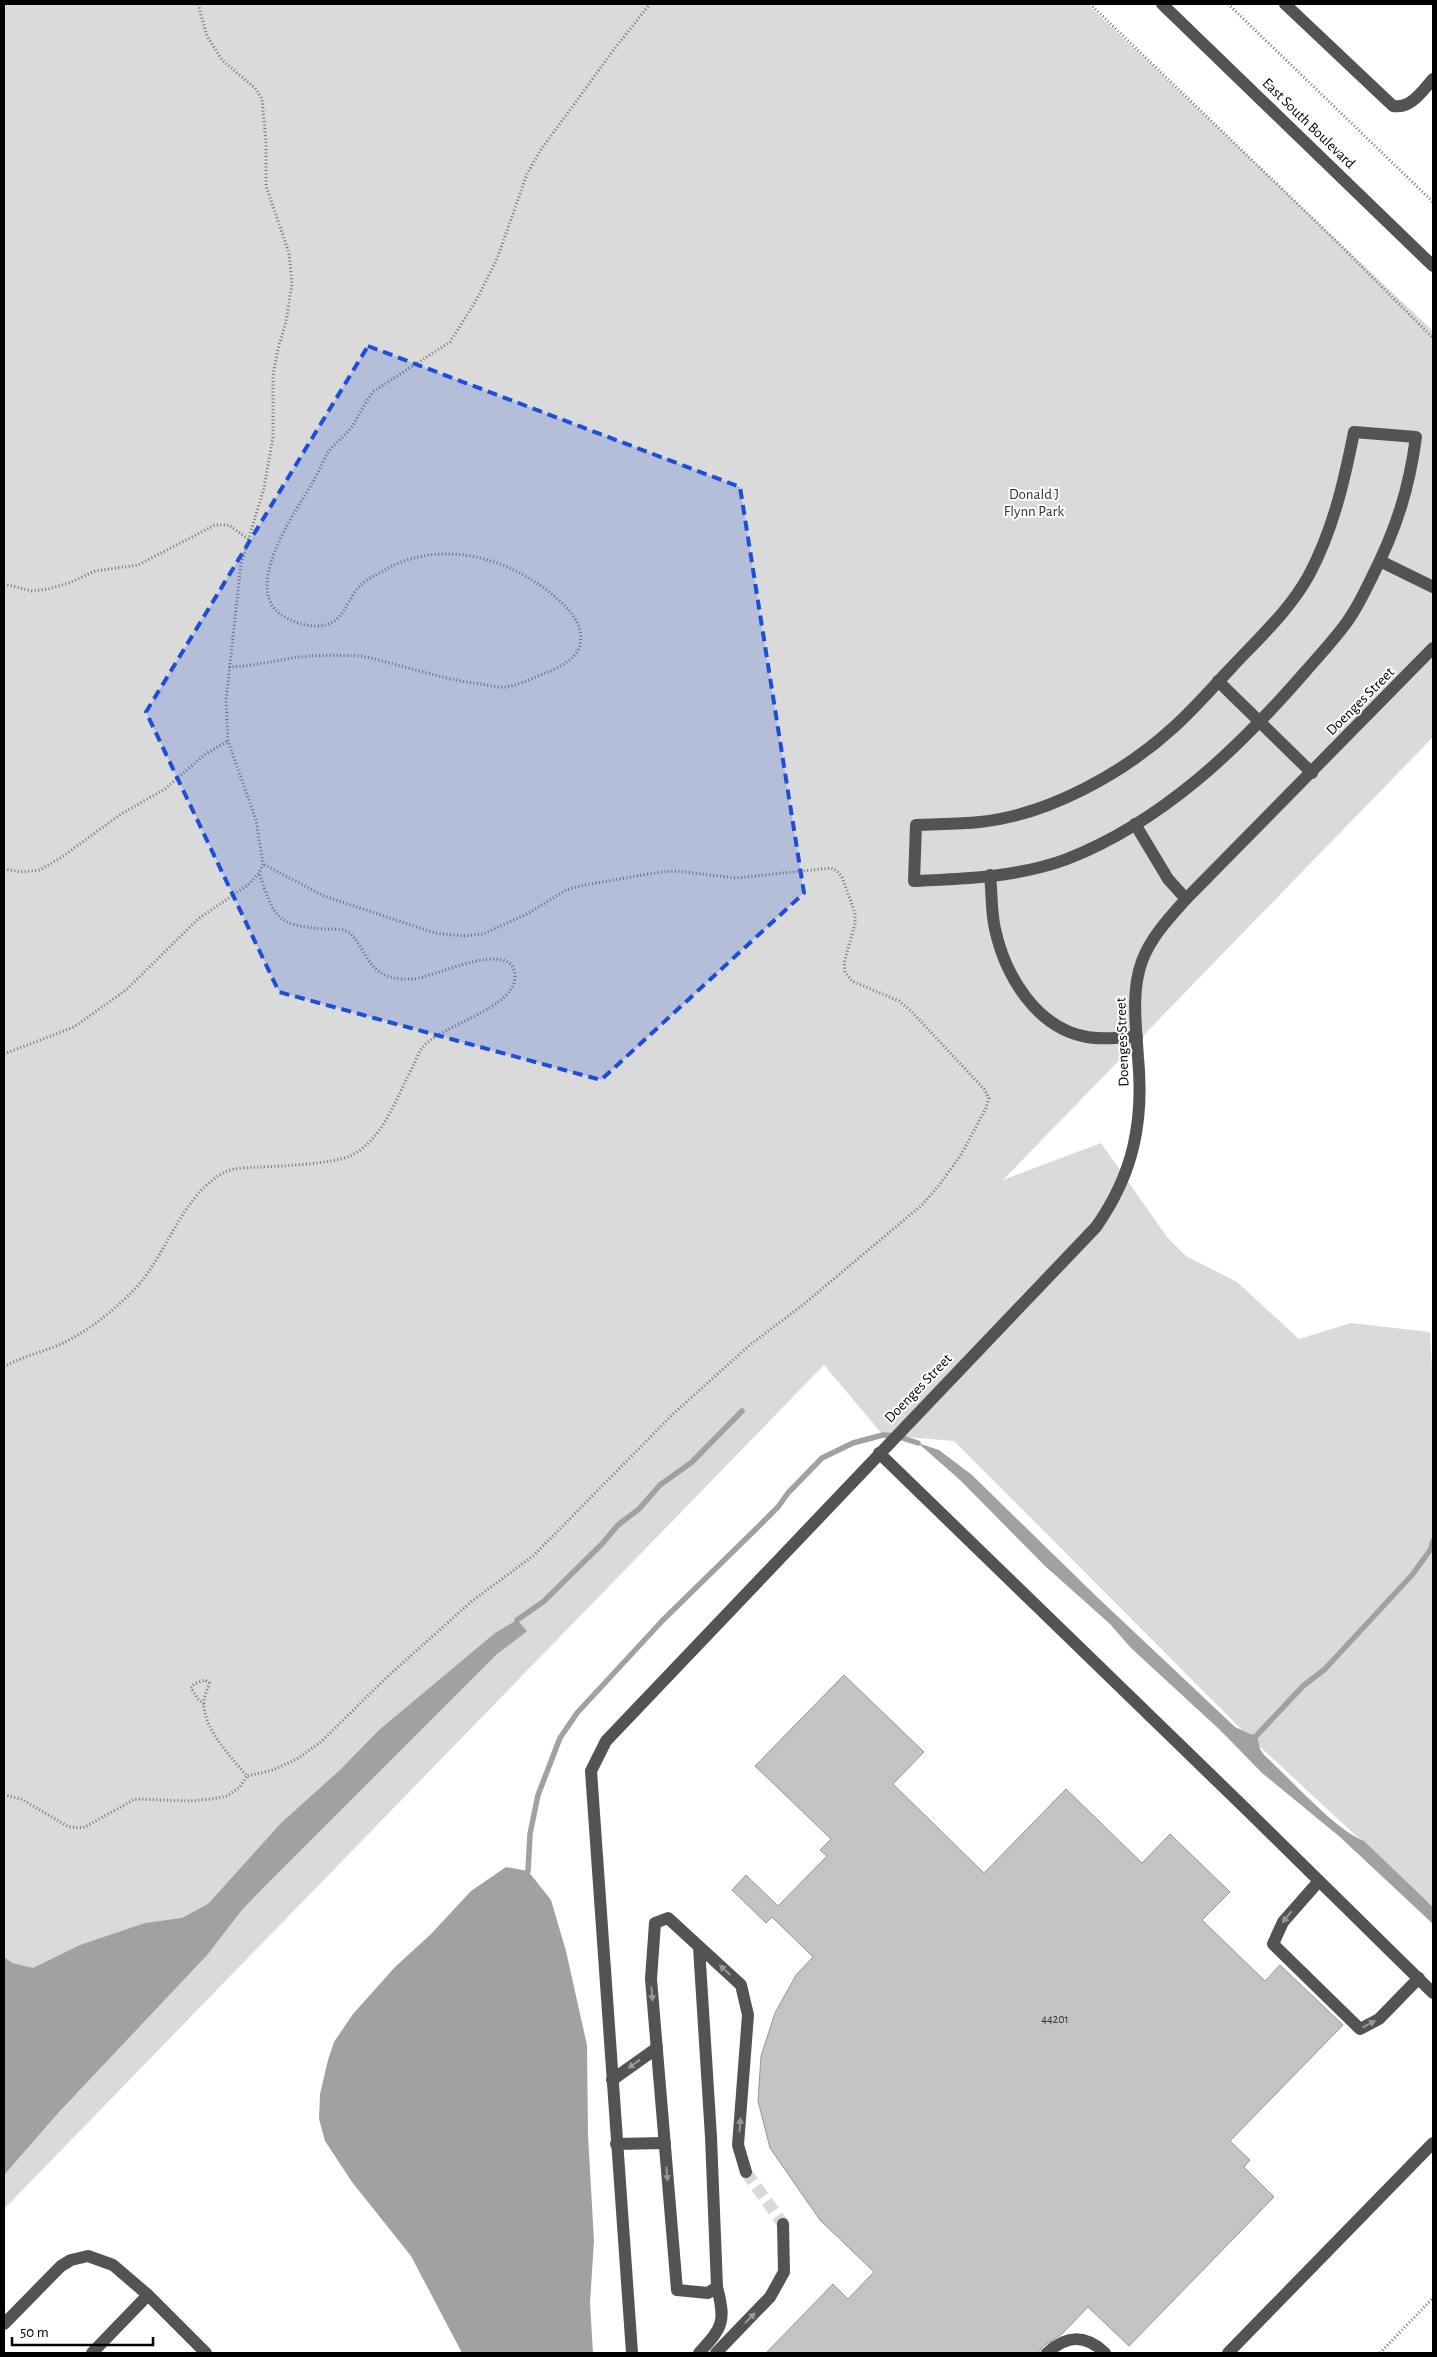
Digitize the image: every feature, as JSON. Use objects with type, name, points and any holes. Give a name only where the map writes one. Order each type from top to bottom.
[{"type":"street","name":"East South Boulevard","points":[[1162,4],[1433,266]]},
{"type":"street","points":[[1285,4],[1393,106],[1402,107],[1408,105],[1433,79]]},
{"type":"street","points":[[1354,432],[1416,437],[1412,470],[1401,513],[1380,561],[1345,625],[1260,722],[1223,758],[1183,791],[1135,824],[1066,859],[1028,870],[914,881],[916,824],[981,822],[1029,812],[1068,796],[1135,758],[1174,727],[1281,614],[1308,577],[1326,540],[1337,510],[1354,432]]},
{"type":"street","points":[[1380,561],[1433,587]]},
{"type":"street","name":"Doenges Street","points":[[632,2353],[591,1771],[606,1741],[1086,1238],[1106,1213],[1127,1170],[1137,1134],[1140,1092],[1137,985],[1142,962],[1150,945],[1165,922],[1186,899],[1433,648]]},
{"type":"street","points":[[1218,681],[1312,773]]},
{"type":"street","points":[[1135,824],[1168,879],[1186,899]]},
{"type":"street","points":[[990,875],[995,928],[1008,970],[1030,1003],[1058,1026],[1087,1037],[1137,1037]]},
{"type":"street","points":[[879,1453],[1433,1993]]},
{"type":"street","points":[[1319,1881],[1283,1922],[1273,1944],[1340,2010],[1360,2029],[1379,2019],[1418,1978]]},
{"type":"street","points":[[717,2287],[708,2293],[677,2290],[651,1980],[655,1923],[668,1918],[741,1985],[748,2015],[738,2145],[746,2172]]},
{"type":"street","points":[[699,1946],[711,2136],[717,2287],[722,2307],[719,2331],[699,2353]]},
{"type":"street","points":[[612,2080],[657,2048]]},
{"type":"street","points":[[616,2144],[665,2143]]},
{"type":"street","points":[[1228,2353],[1433,2143]]},
{"type":"street","points":[[716,2353],[770,2297],[784,2272],[783,2224]]},
{"type":"street","points":[[4,2324],[61,2266],[71,2260],[88,2256],[113,2265],[148,2295],[206,2353]]},
{"type":"street","points":[[92,2353],[148,2295]]},
{"type":"street","points":[[1047,2353],[1067,2340],[1078,2338],[1090,2342],[1105,2353]]},
{"type":"path","points":[[4,1054],[74,1027],[126,990],[198,919],[248,885],[259,873],[263,864],[256,820],[228,741],[226,700],[238,612],[237,596],[242,564],[264,488],[273,437],[273,375],[286,322],[292,282],[290,254],[266,186],[266,143],[262,100],[255,88],[222,60],[207,36],[198,4]]},
{"type":"path","points":[[229,667],[255,666],[324,655],[363,656],[467,683],[503,687],[516,685],[556,668],[572,658],[579,650],[580,629],[567,608],[532,579],[493,560],[479,557],[443,554],[416,557],[391,566],[361,584],[339,617],[318,626],[301,624],[278,613],[271,603],[266,584],[270,564],[295,510],[314,482],[328,452],[350,429],[366,400],[374,392],[450,342],[477,300],[497,259],[527,174],[614,48],[650,4]]},
{"type":"path","points":[[1090,4],[1336,240],[1433,338]]},
{"type":"path","points":[[1228,4],[1433,202]]},
{"type":"path","points":[[4,584],[32,591],[48,589],[69,583],[95,571],[138,565],[215,525],[229,525],[248,539]]},
{"type":"path","points":[[4,869],[21,872],[40,870],[62,858],[121,814],[165,789],[204,755],[228,741]]},
{"type":"path","points":[[4,1795],[21,1799],[69,1827],[83,1828],[135,1799],[190,1801],[227,1796],[240,1787],[247,1776],[273,1770],[297,1759],[322,1741],[387,1677],[472,1601],[533,1556],[578,1512],[620,1466],[680,1408],[751,1344],[804,1304],[923,1204],[961,1155],[986,1108],[989,1098],[984,1089],[911,1011],[899,1001],[852,981],[845,972],[844,963],[855,924],[856,913],[842,877],[831,868],[736,878],[676,871],[660,872],[585,885],[566,890],[529,914],[483,934],[463,936],[435,933],[324,896],[263,864]]},
{"type":"path","points":[[4,1367],[68,1341],[90,1327],[132,1292],[150,1272],[179,1222],[204,1186],[227,1171],[294,1165],[348,1157],[361,1150],[379,1131],[422,1049],[440,1032],[477,1016],[502,999],[511,990],[515,978],[513,969],[507,960],[496,958],[482,959],[435,975],[415,979],[382,975],[371,965],[354,936],[346,930],[298,927],[283,920],[272,911],[259,873]]},
{"type":"path","points":[[204,1704],[198,1699],[191,1688],[194,1684],[206,1680],[209,1683],[204,1704],[211,1729],[224,1750],[247,1776]]},
{"type":"path","points":[[1380,2353],[1433,2298]]},
{"type":"highlighted area","points":[[368,346],[740,487],[804,893],[601,1080],[279,992],[146,712]]},
{"type":"green space","name":"Donald J Flynn Park","points":[[4,4],[1087,4],[1433,331],[1433,737],[1003,1180],[1101,1143],[1167,1237],[1186,1256],[1237,1282],[1299,1339],[1351,1323],[1430,1332],[1433,1388],[1433,1907],[1244,1732],[954,1441],[883,1435],[824,1365],[4,2209]]},
{"type":"shaded area","points":[[918,1443],[939,1450],[972,1475],[1096,1596],[1235,1727],[1257,1735],[1260,1749],[1264,1755],[1312,1802],[1352,1835],[1364,1841],[1433,1907],[1433,1924],[1340,1837],[1262,1773],[1220,1730],[1131,1648],[1110,1624],[1045,1566],[960,1480]]},
{"type":"shaded area","points":[[517,1620],[527,1631],[497,1654],[259,1892],[241,1911],[208,1954],[59,2112],[4,2175],[4,1957],[12,1963],[33,1968],[80,1945],[145,1923],[182,1918],[208,1904],[281,1823],[340,1770],[379,1730],[495,1633]]},
{"type":"shaded area","points":[[506,1867],[528,1871],[551,1900],[566,1951],[587,2045],[588,2135],[594,2241],[590,2303],[593,2353],[462,2353],[411,2256],[352,2182],[325,2141],[319,2119],[320,2094],[328,2060],[334,2042],[353,2014],[395,1967],[431,1934],[471,1891]]},
{"type":"building","points":[[844,1675],[924,1752],[893,1784],[984,1873],[1066,1789],[1142,1863],[1170,1834],[1230,1892],[1202,1920],[1265,1981],[1280,1965],[1343,2025],[1230,2141],[1250,2160],[1244,2167],[1274,2197],[1129,2346],[1088,2307],[1062,2334],[1042,2347],[1039,2353],[766,2353],[833,2284],[848,2299],[874,2272],[820,2220],[770,2148],[758,2101],[761,2056],[775,2013],[796,1975],[813,1957],[772,1917],[766,1923],[732,1890],[746,1875],[778,1906],[827,1856],[820,1850],[831,1839],[755,1766]]},
{"type":"waterway","points":[[517,1620],[543,1602],[602,1544],[618,1525],[639,1509],[660,1485],[692,1462],[742,1411]]},
{"type":"waterway","points":[[528,1871],[530,1834],[538,1795],[560,1738],[577,1713],[663,1620],[778,1507],[788,1493],[822,1458],[853,1443],[883,1435],[896,1436],[918,1443]]},
{"type":"waterway","points":[[1257,1735],[1303,1686],[1325,1669],[1412,1575],[1431,1549],[1433,1541]]},
{"type":"tunnel","points":[[746,2172],[783,2224]]}]
